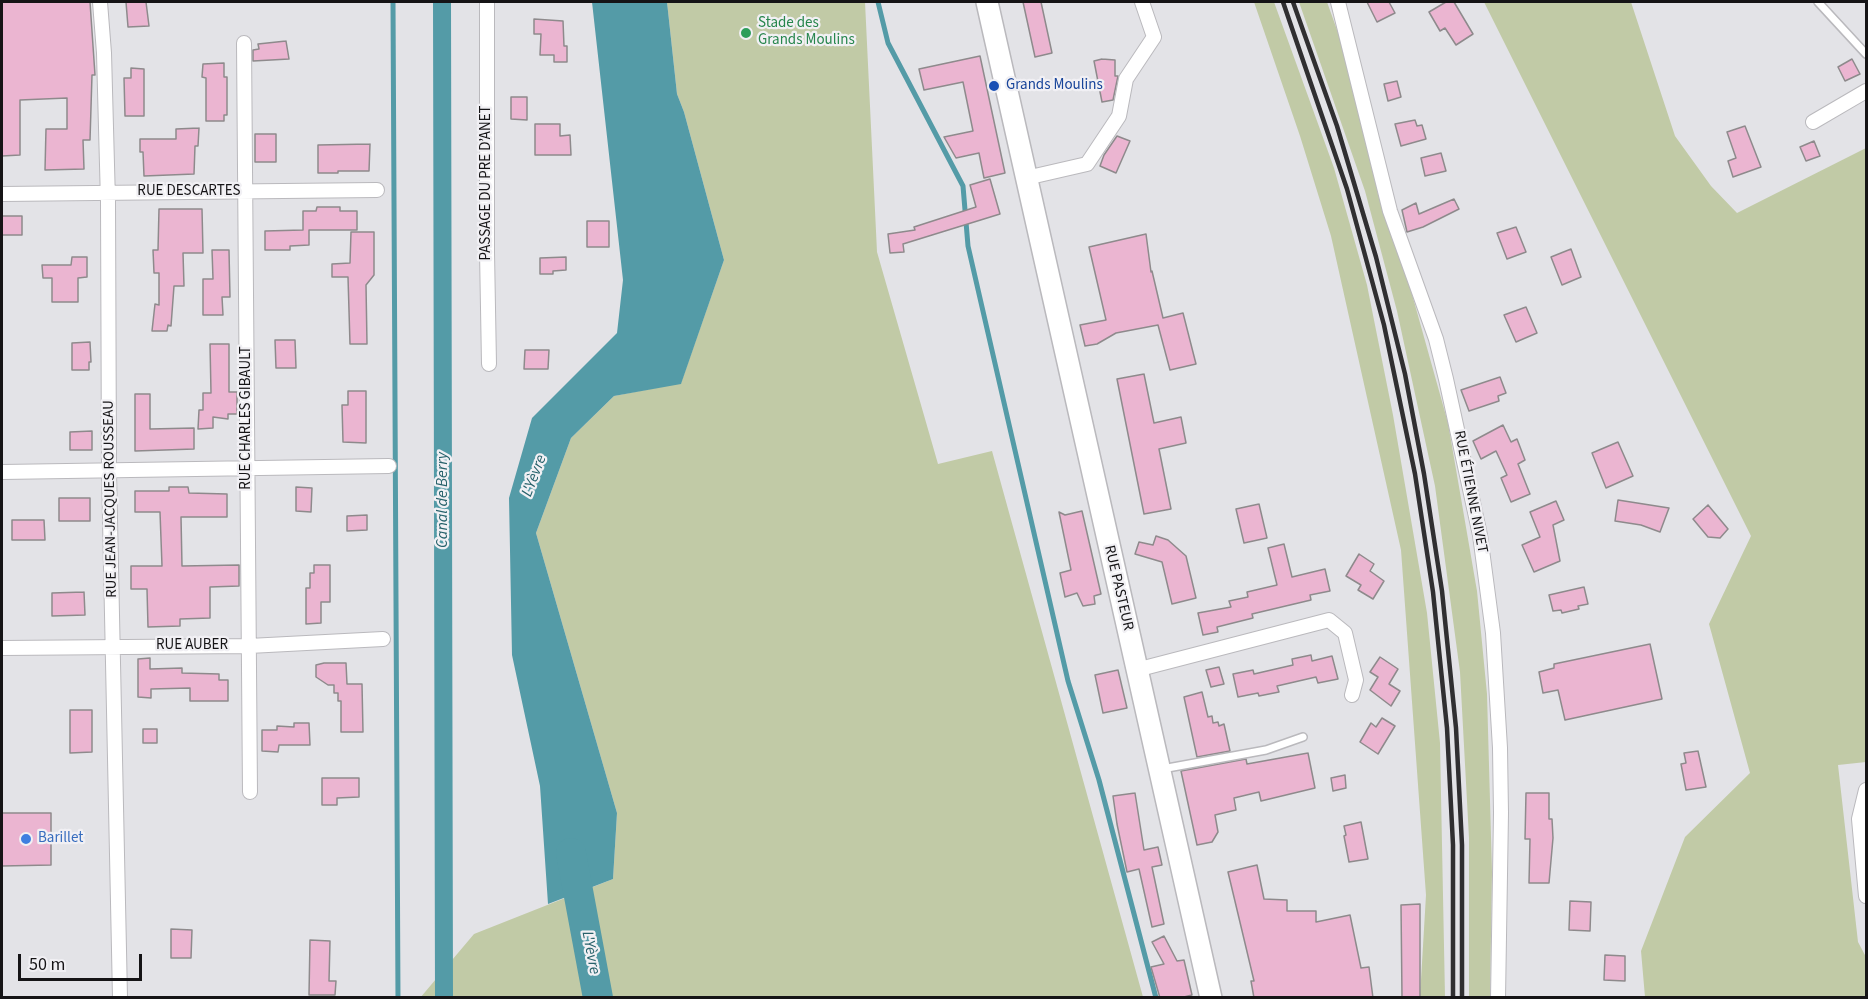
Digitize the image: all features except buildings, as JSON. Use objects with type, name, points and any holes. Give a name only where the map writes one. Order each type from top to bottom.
[{"type":"main road","name":"RUE PASTEUR","points":[[987,2],[1211,998]]},
{"type":"street","name":"RUE JEAN-JACQUES ROUSSEAU","points":[[100,2],[104,53],[108,193],[109,471],[120,998]]},
{"type":"street","name":"PASSAGE DU PRE D’ANET","points":[[487,2],[489,364]]},
{"type":"street","points":[[1026,178],[1087,164],[1119,116],[1126,79],[1154,36],[1142,2]]},
{"type":"street","name":"RUE ÉTIENNE NIVET","points":[[1338,2],[1390,211],[1436,339],[1480,535],[1493,633],[1500,737],[1498,998]]},
{"type":"street","name":"RUE CHARLES GIBAULT","points":[[244,43],[250,792]]},
{"type":"street","points":[[1813,122],[1866,91]]},
{"type":"street","name":"RUE DESCARTES","points":[[2,194],[377,190]]},
{"type":"street","points":[[2,472],[390,466]]},
{"type":"street","points":[[1136,670],[1329,620],[1345,633],[1356,680],[1352,695]]},
{"type":"street","name":"RUE AUBER","points":[[2,648],[249,645],[383,639]]},
{"type":"street","points":[[1866,789],[1859,819],[1866,896]]},
{"type":"lane","points":[[1818,2],[1866,54]]},
{"type":"lane","points":[[1159,769],[1266,750],[1303,737]]},
{"type":"green space","points":[[667,2],[865,2],[877,252],[938,464],[992,451],[1143,997],[420,998],[474,934],[613,879],[617,813],[536,533],[571,438],[614,396],[681,383],[724,260],[684,112],[677,94]]},
{"type":"green space","points":[[1254,2],[1274,2],[1334,168],[1367,285],[1393,415],[1427,613],[1440,743],[1445,997],[1420,997],[1426,895],[1401,550],[1331,236],[1300,136]]},
{"type":"green space","points":[[1299,2],[1327,2],[1346,55],[1378,194],[1410,287],[1448,423],[1477,591],[1487,694],[1492,872],[1490,997],[1469,997],[1469,838],[1460,672],[1435,486],[1397,311],[1365,191]]},
{"type":"green space","points":[[1484,2],[1631,2],[1675,136],[1711,186],[1737,213],[1866,148],[1866,762],[1838,765],[1858,942],[1866,957],[1866,997],[1645,997],[1641,951],[1685,837],[1750,773],[1709,624],[1751,536]]},
{"type":"water","points":[[592,2],[667,2],[677,94],[684,112],[724,260],[681,384],[614,396],[571,438],[536,533],[617,813],[613,879],[548,904],[540,786],[512,655],[509,498],[532,418],[617,333],[623,280]]},
{"type":"waterway","points":[[393,2],[398,998]]},
{"type":"waterway","name":"Canal de Berry","points":[[442,2],[444,998]]},
{"type":"waterway","points":[[878,2],[888,43],[963,186],[968,246],[1068,681],[1099,780],[1156,998]]},
{"type":"waterway","name":"L'Yèvre","points":[[571,853],[598,998]]},
{"type":"railway","points":[[1283,2],[1347,189],[1384,325],[1415,474],[1433,592],[1447,728],[1453,845],[1453,998]]},
{"type":"railway","points":[[1293,2],[1337,126],[1376,257],[1405,374],[1424,474],[1442,591],[1456,728],[1462,845],[1462,998]]},
{"type":"place","name":"Stade des Grands Moulins","points":[[746,33]]},
{"type":"place","name":"Grands Moulins","points":[[994,86]]},
{"type":"place","name":"Barillet","points":[[26,839]]}]
